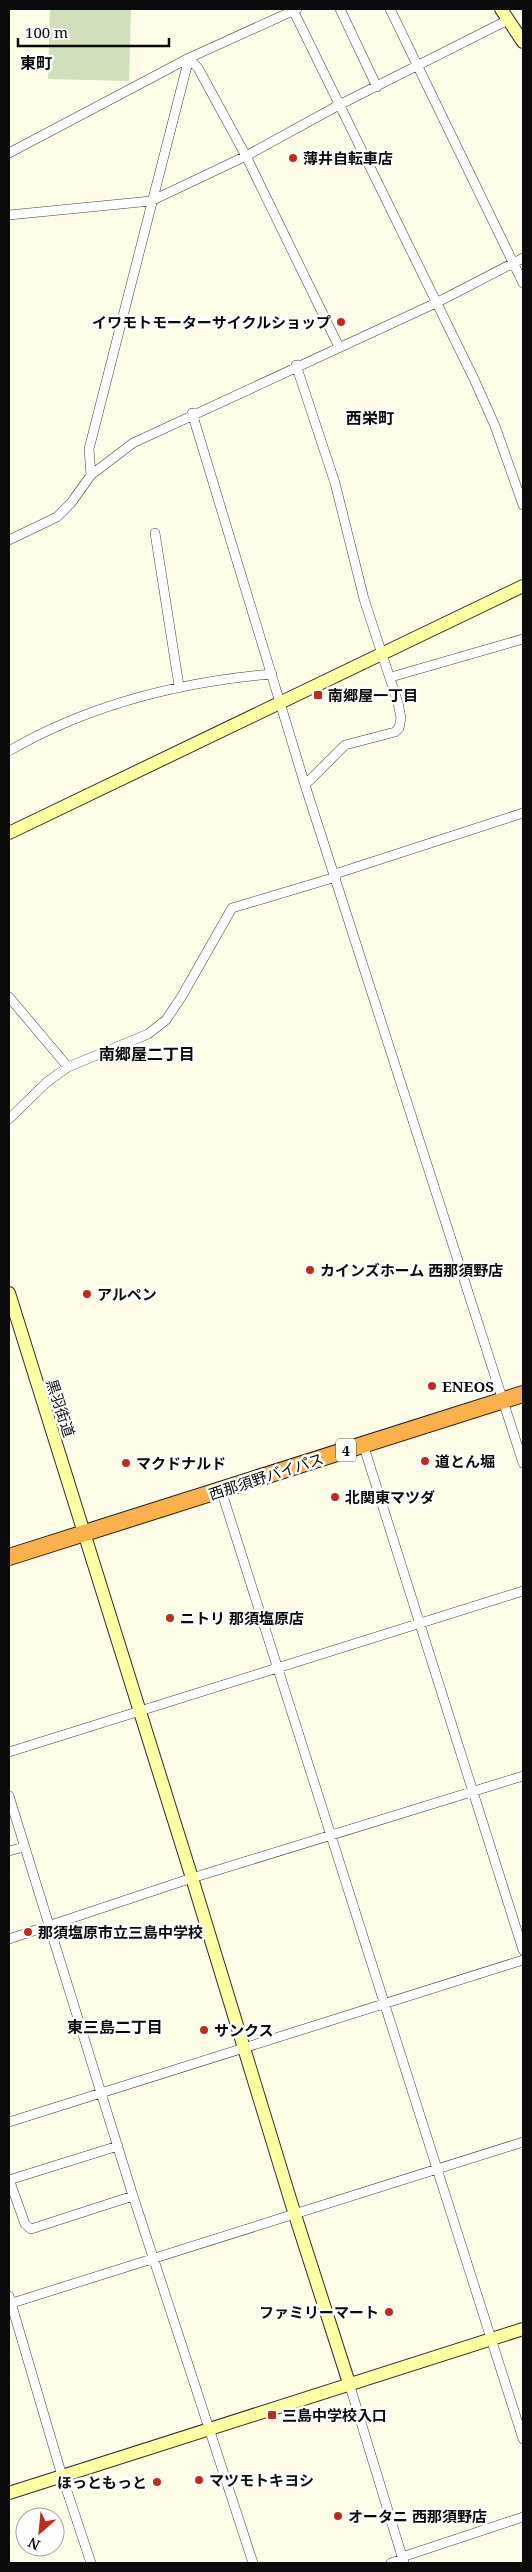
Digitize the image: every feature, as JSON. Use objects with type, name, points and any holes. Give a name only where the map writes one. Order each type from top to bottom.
[{"type":"highway","name":"西那須野バイパス","points":[[9,1557],[523,1394]]},
{"type":"street","points":[[340,9],[377,87]]},
{"type":"street","points":[[390,9],[523,283]]},
{"type":"street","points":[[501,9],[523,42]]},
{"type":"street","points":[[9,153],[189,58],[295,10],[339,105],[495,426],[523,504]]},
{"type":"street","points":[[9,215],[151,201],[246,156],[339,105],[418,67],[508,20]]},
{"type":"street","points":[[189,58],[198,68],[246,156],[340,347]]},
{"type":"street","points":[[91,475],[89,449],[189,58]]},
{"type":"street","points":[[9,540],[57,517],[71,503],[91,475],[133,442],[296,365],[436,303],[523,258]]},
{"type":"street","points":[[296,365],[335,484],[364,599],[392,677],[401,718],[399,728],[394,732],[345,745],[305,785]]},
{"type":"street","points":[[192,413],[305,785],[336,876],[523,1463]]},
{"type":"street","points":[[155,533],[179,686]]},
{"type":"street","points":[[9,833],[523,586]]},
{"type":"street","points":[[392,677],[523,639]]},
{"type":"street","points":[[9,751],[83,716],[147,693],[220,679],[272,674]]},
{"type":"street","points":[[9,1119],[47,1082],[68,1067],[148,1034],[166,1020],[182,996],[232,908],[336,876],[523,813]]},
{"type":"street","points":[[9,997],[68,1067]]},
{"type":"street","name":"黒羽街道","points":[[9,1293],[192,1878],[294,2215],[349,2383]]},
{"type":"street","points":[[363,1444],[523,1950]]},
{"type":"street","points":[[221,1490],[523,2439]]},
{"type":"street","points":[[9,1752],[523,1591]]},
{"type":"street","points":[[9,1939],[192,1878],[331,1837],[523,1776]]},
{"type":"street","points":[[9,1796],[133,2196],[253,2563]]},
{"type":"street","points":[[9,1851],[24,1846]]},
{"type":"street","points":[[9,2122],[523,1960]]},
{"type":"street","points":[[91,2563],[62,2476],[10,2301],[294,2215],[523,2142]]},
{"type":"street","points":[[118,2146],[9,2180],[25,2224],[31,2229],[133,2196]]},
{"type":"street","points":[[9,2493],[523,2329]]},
{"type":"street","points":[[349,2383],[403,2560]]},
{"type":"street","points":[[390,2563],[523,2517]]},
{"type":"green space","points":[[50,9],[131,9],[129,81],[48,79]]},
{"type":"place","name":"薄井自転車店","points":[[293,158]]},
{"type":"place","name":"イワモトモーターサイクルショップ","points":[[341,322]]},
{"type":"place","name":"南郷屋一丁目","points":[[318,695]]},
{"type":"place","name":"カインズホーム 西那須野店","points":[[310,1270]]},
{"type":"place","name":"アルペン","points":[[87,1294]]},
{"type":"place","name":"ENEOS","points":[[432,1386]]},
{"type":"place","name":"道とん堀","points":[[425,1461]]},
{"type":"place","name":"マクドナルド","points":[[126,1463]]},
{"type":"place","name":"北関東マツダ","points":[[335,1497]]},
{"type":"place","name":"ニトリ 那須塩原店","points":[[170,1618]]},
{"type":"place","name":"那須塩原市立三島中学校","points":[[28,1932]]},
{"type":"place","name":"サンクス","points":[[204,2030]]},
{"type":"place","name":"ファミリーマート","points":[[389,2312]]},
{"type":"place","name":"三島中学校入口","points":[[272,2415]]},
{"type":"place","name":"マツモトキヨシ","points":[[199,2480]]},
{"type":"place","name":"ほっともっと","points":[[157,2482]]},
{"type":"place","name":"オータニ 西那須野店","points":[[338,2516]]},
{"type":"district","name":"東町","points":[[36,63]]},
{"type":"district","name":"西栄町","points":[[370,418]]},
{"type":"district","name":"南郷屋二丁目","points":[[147,1054]]},
{"type":"district","name":"東三島二丁目","points":[[115,2027]]}]
